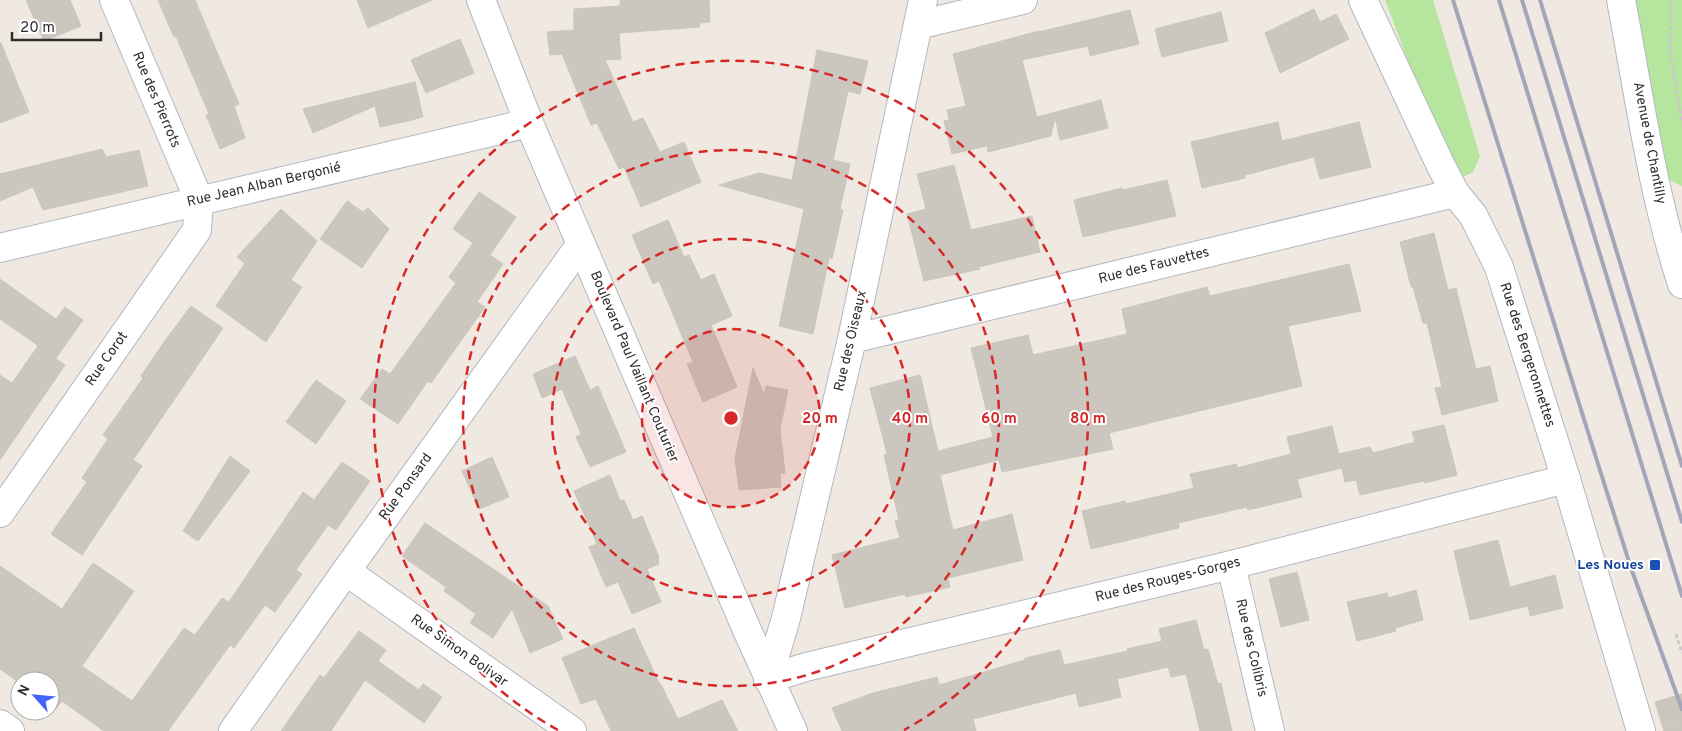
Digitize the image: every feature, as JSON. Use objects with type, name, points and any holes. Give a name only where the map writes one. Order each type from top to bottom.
[{"type":"street","name":"Rue des Pierrots","points":[[114,0],[199,200]]},
{"type":"street","name":"Boulevard Paul Vaillant Couturier","points":[[481,0],[529,123],[768,679],[793,731]]},
{"type":"street","points":[[921,12],[1023,0]]},
{"type":"street","name":"Rue des Bergeronnettes","points":[[1363,0],[1455,193],[1473,215],[1499,267],[1566,479],[1641,731]]},
{"type":"street","name":"Avenue de Chantilly","points":[[1621,0],[1675,234],[1682,284]]},
{"type":"street","name":"Rue des Oiseaux","points":[[768,679],[786,618],[852,339],[921,12]]},
{"type":"street","name":"Rue Jean Alban Bergonié","points":[[0,248],[529,123]]},
{"type":"street","name":"Rue des Fauvettes","points":[[852,339],[1455,193]]},
{"type":"street","name":"Rue Corot","points":[[0,513],[198,230],[199,200]]},
{"type":"street","name":"Rue Ponsard","points":[[233,731],[581,244]]},
{"type":"street","name":"Rue des Rouges-Gorges","points":[[768,679],[815,665],[1231,566],[1566,479]]},
{"type":"street","name":"Rue des Colibris","points":[[1231,566],[1270,731]]},
{"type":"street","name":"Rue Simon Bolivar","points":[[346,571],[572,731]]},
{"type":"street","points":[[0,724],[10,731]]},
{"type":"path","points":[[1676,0],[1672,2],[1670,50],[1682,123]]},
{"type":"path","points":[[1676,634],[1682,653]]},
{"type":"path","points":[[1672,730],[1670,723],[1682,720]]},
{"type":"green space","points":[[1385,0],[1433,0],[1480,156],[1473,172],[1463,177],[1450,172]]},
{"type":"green space","points":[[1636,0],[1682,0],[1682,186],[1667,179]]},
{"type":"building","points":[[26,0],[70,0],[81,26],[44,41]]},
{"type":"building","points":[[158,0],[195,0],[239,104],[234,106],[245,138],[220,149],[206,115],[209,114],[176,36],[174,37]]},
{"type":"building","points":[[357,0],[432,0],[368,28]]},
{"type":"building","points":[[620,0],[709,0],[710,22],[700,23],[699,27],[619,33],[621,59],[605,60],[633,122],[643,118],[660,152],[684,142],[701,182],[641,207],[624,167],[619,169],[597,123],[591,125],[562,54],[550,55],[547,32],[574,30],[574,9],[620,6]]},
{"type":"building","points":[[1314,9],[1320,22],[1336,14],[1349,39],[1280,73],[1265,33]]},
{"type":"building","points":[[1130,10],[1139,44],[1090,56],[1088,46],[1022,60],[1037,117],[1101,100],[1108,128],[1060,140],[1055,117],[1051,136],[988,152],[987,146],[952,154],[944,121],[949,120],[947,110],[966,106],[953,54],[1039,31]]},
{"type":"building","points":[[1221,12],[1228,41],[1162,57],[1155,29]]},
{"type":"building","points":[[460,39],[474,73],[426,93],[411,60]]},
{"type":"building","points":[[0,43],[29,112],[0,123]]},
{"type":"building","points":[[817,50],[868,61],[860,94],[848,91],[833,160],[850,164],[840,209],[843,210],[832,259],[829,258],[813,334],[779,326],[804,209],[719,185],[759,173],[792,180]]},
{"type":"building","points":[[415,82],[423,117],[408,121],[380,127],[375,106],[313,133],[303,109]]},
{"type":"building","points":[[1278,122],[1282,141],[1359,122],[1371,167],[1320,179],[1314,157],[1245,175],[1245,178],[1202,188],[1191,142]]},
{"type":"building","points":[[102,149],[106,157],[139,150],[148,186],[43,210],[33,187],[0,201],[0,174]]},
{"type":"building","points":[[954,165],[971,230],[1032,216],[1040,252],[979,267],[980,269],[924,281],[907,214],[926,209],[917,174]]},
{"type":"building","points":[[1167,180],[1176,216],[1083,237],[1074,200],[1122,188],[1123,190]]},
{"type":"building","points":[[479,192],[516,217],[490,255],[503,264],[477,302],[485,307],[431,383],[428,381],[398,424],[360,399],[382,369],[390,374],[456,283],[449,277],[473,243],[453,229]]},
{"type":"building","points":[[347,201],[363,212],[368,208],[389,229],[362,268],[320,239]]},
{"type":"building","points":[[281,209],[317,241],[291,280],[302,287],[266,342],[216,306],[245,263],[237,257]]},
{"type":"building","points":[[668,220],[684,257],[689,255],[701,280],[714,274],[732,316],[711,325],[737,387],[703,402],[687,364],[693,362],[659,281],[653,284],[632,235]]},
{"type":"building","points":[[1434,233],[1448,290],[1456,288],[1476,369],[1490,366],[1498,401],[1442,415],[1435,388],[1442,387],[1427,323],[1423,323],[1413,287],[1411,287],[1400,242]]},
{"type":"building","points":[[1349,264],[1361,311],[1288,326],[1302,386],[1109,433],[1113,449],[1002,472],[999,460],[940,475],[953,530],[1012,514],[1023,560],[948,578],[950,587],[906,597],[905,594],[845,608],[832,555],[900,538],[895,521],[899,520],[884,455],[887,454],[870,388],[920,375],[938,451],[993,437],[971,348],[1028,335],[1033,355],[1127,334],[1122,309],[1207,287],[1210,296]]},
{"type":"building","points":[[0,279],[56,319],[65,307],[83,320],[56,358],[0,319]]},
{"type":"building","points":[[191,306],[223,328],[133,460],[142,466],[82,555],[51,534],[87,482],[82,478],[108,439],[103,435],[143,378],[141,376],[164,342]]},
{"type":"building","points":[[38,346],[65,365],[0,460],[0,375],[12,383]]},
{"type":"building","points":[[575,356],[590,390],[598,386],[626,452],[590,467],[576,437],[581,434],[562,389],[542,398],[533,374]]},
{"type":"building","points":[[753,368],[764,394],[766,386],[788,390],[780,429],[785,473],[780,474],[781,487],[739,490],[735,459]]},
{"type":"building","points":[[316,380],[346,401],[316,444],[286,422]]},
{"type":"building","points":[[1444,425],[1457,475],[1360,495],[1356,480],[1345,482],[1339,454],[1370,447],[1373,453],[1415,442],[1412,432]]},
{"type":"building","points":[[1332,426],[1342,468],[1297,479],[1302,497],[1248,510],[1247,507],[1178,523],[1179,528],[1091,549],[1082,511],[1125,501],[1126,504],[1194,488],[1190,474],[1237,464],[1237,468],[1291,454],[1287,437]]},
{"type":"building","points":[[230,456],[250,471],[198,541],[183,531]]},
{"type":"building","points":[[492,457],[509,497],[479,509],[462,471]]},
{"type":"building","points":[[342,462],[370,481],[336,530],[328,525],[296,570],[302,574],[275,612],[265,605],[234,648],[230,645],[168,731],[104,731],[62,701],[60,704],[60,671],[10,671],[10,676],[0,669],[0,566],[62,609],[93,563],[134,591],[82,666],[132,701],[184,628],[195,635],[222,598],[229,602],[303,492],[314,500]]},
{"type":"building","points":[[610,475],[620,501],[624,500],[633,520],[642,516],[659,557],[659,564],[647,569],[661,602],[632,614],[618,582],[606,587],[589,547],[597,544],[574,491]]},
{"type":"building","points":[[425,523],[548,606],[563,639],[530,653],[512,609],[493,638],[470,623],[476,614],[444,591],[446,587],[402,556]]},
{"type":"building","points":[[1498,540],[1510,587],[1555,575],[1563,608],[1530,616],[1528,606],[1470,620],[1454,551]]},
{"type":"building","points":[[1297,572],[1309,620],[1281,627],[1269,579]]},
{"type":"building","points":[[1416,590],[1423,620],[1395,628],[1396,631],[1357,641],[1347,602],[1387,593],[1388,598]]},
{"type":"building","points":[[1196,620],[1204,650],[1208,649],[1218,684],[1221,683],[1232,731],[1200,731],[1186,674],[1171,677],[1168,667],[1117,679],[1121,697],[1079,707],[1076,693],[973,719],[976,731],[842,731],[832,708],[873,693],[937,677],[939,685],[1025,660],[1025,658],[1060,650],[1064,665],[1128,651],[1127,649],[1162,641],[1159,629]]},
{"type":"building","points":[[634,628],[678,719],[722,700],[738,731],[611,731],[596,699],[581,704],[562,658]]},
{"type":"building","points":[[359,631],[386,650],[378,661],[419,690],[423,684],[442,697],[424,723],[365,680],[331,731],[281,731],[320,675],[324,678]]},
{"type":"building","points":[[1682,694],[1682,731],[1664,731],[1655,702]]},
{"type":"railway","points":[[1453,0],[1631,568],[1682,709]]},
{"type":"railway","points":[[1499,0],[1682,596]]},
{"type":"railway","points":[[1522,0],[1682,522]]},
{"type":"railway","points":[[1540,0],[1682,466]]},
{"type":"place","name":"Les Noues","points":[[1655,565]]}]
